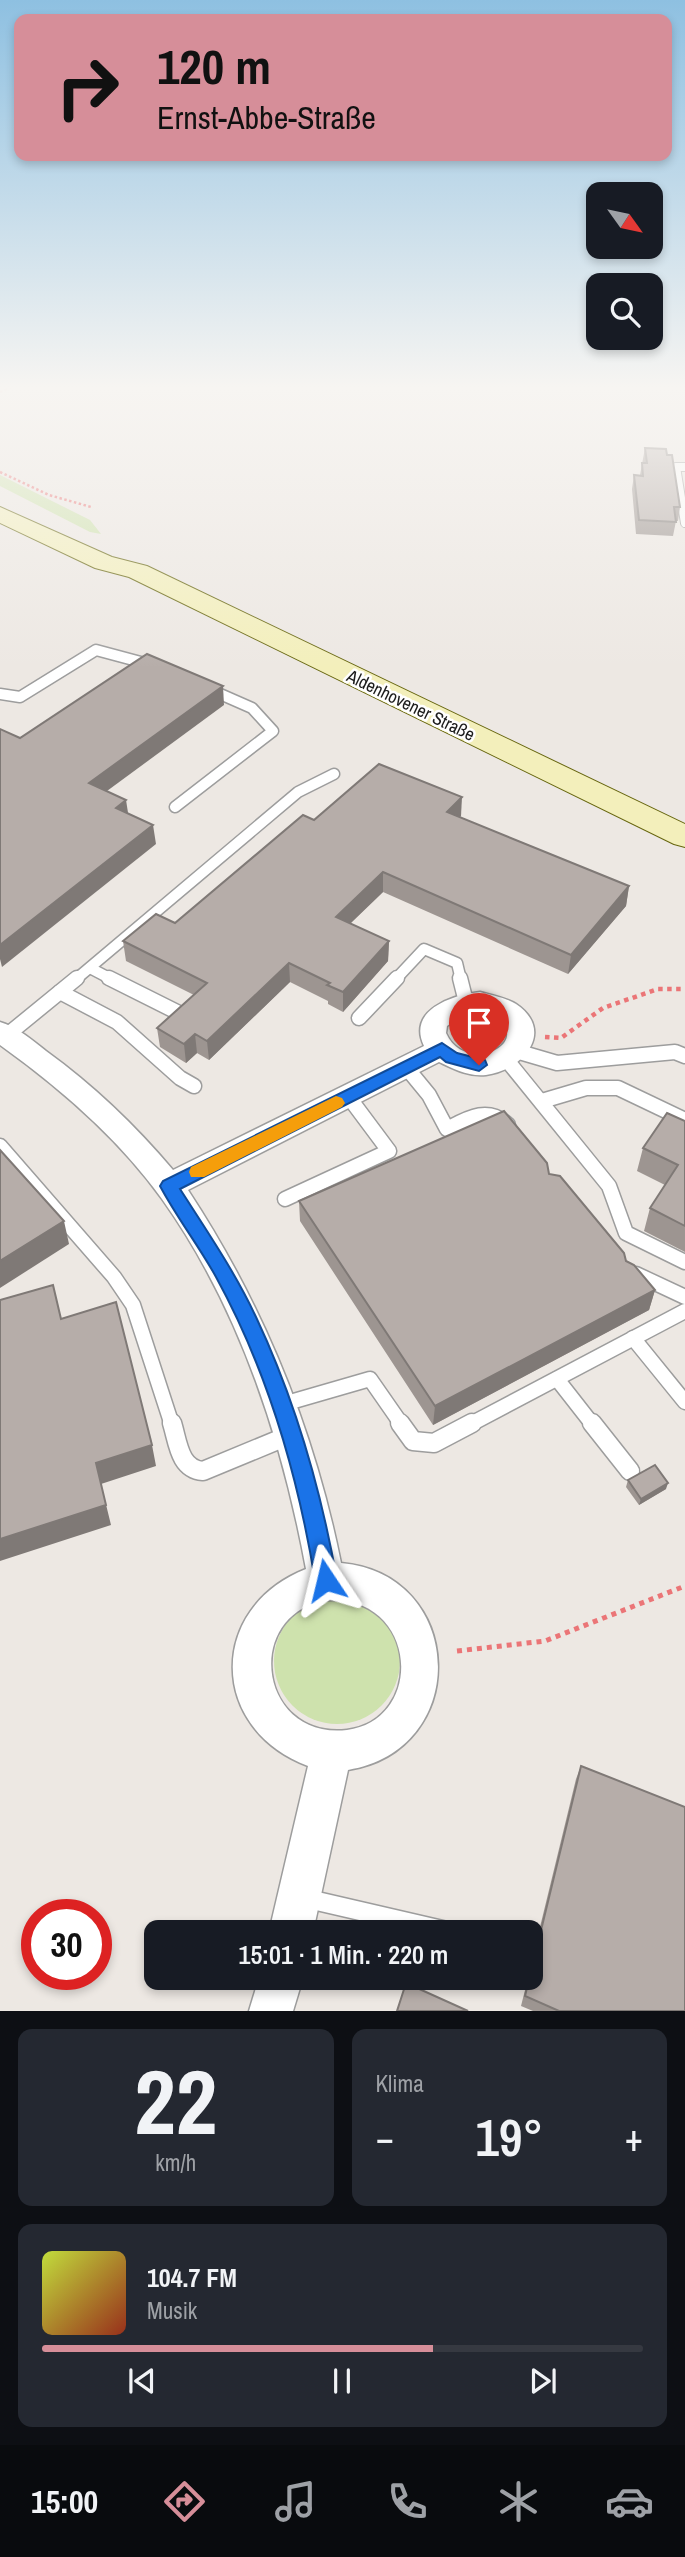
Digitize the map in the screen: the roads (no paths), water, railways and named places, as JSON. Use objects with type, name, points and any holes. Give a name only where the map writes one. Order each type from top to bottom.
[{"type":"main road","name":"Aldenhovener Straße","points":[[0,496],[118,554],[138,572]]},
{"type":"main road","name":"Aldenhovener Straße","points":[[0,514],[104,563],[138,572],[685,837]]},
{"type":"street","points":[[480,1001],[505,1009],[521,1027],[515,1049],[494,1063],[472,1064],[452,1058],[435,1040],[436,1020],[443,1011],[466,1002],[480,1001]]},
{"type":"street","points":[[4,1040],[69,1083],[118,1128],[169,1186],[222,1270],[247,1320],[291,1435],[314,1513],[326,1580]]},
{"type":"street","points":[[169,1186],[442,1049]]},
{"type":"street","points":[[326,1580],[350,1581],[374,1589],[394,1604],[409,1624],[414,1636],[418,1648],[419,1675],[413,1701],[398,1723],[378,1741],[353,1751],[331,1754],[302,1746],[281,1732],[265,1712],[255,1689],[253,1663],[257,1639],[268,1617],[284,1599],[304,1587],[326,1580]]},
{"type":"street","points":[[295,1914],[331,1754]]},
{"type":"street","points":[[271,2011],[277,1990]]},
{"type":"lane","points":[[681,480],[685,523]]},
{"type":"lane","points":[[0,694],[20,697],[96,650],[160,668]]},
{"type":"lane","points":[[175,807],[273,731],[252,708],[206,688]]},
{"type":"lane","points":[[4,1040],[298,792],[334,774]]},
{"type":"lane","points":[[359,1018],[424,949],[457,963],[466,1002]]},
{"type":"lane","points":[[90,968],[177,1012]]},
{"type":"lane","points":[[60,992],[117,1022],[180,1078],[194,1086]]},
{"type":"lane","points":[[515,1049],[556,1063],[675,1052],[685,1056]]},
{"type":"lane","points":[[515,1049],[542,1101],[609,1186],[626,1233],[685,1262]]},
{"type":"lane","points":[[406,1067],[429,1095],[447,1129],[484,1112],[501,1116],[517,1136]]},
{"type":"lane","points":[[542,1101],[586,1088],[618,1088],[685,1120]]},
{"type":"lane","points":[[285,1199],[389,1151],[348,1096]]},
{"type":"lane","points":[[0,1146],[114,1276],[133,1304],[185,1464],[193,1470],[203,1471],[291,1435]]},
{"type":"lane","points":[[628,1275],[636,1274],[678,1291],[685,1297]]},
{"type":"lane","points":[[279,1405],[370,1379],[413,1441],[434,1443],[685,1311]]},
{"type":"lane","points":[[633,1338],[685,1402]]},
{"type":"lane","points":[[557,1379],[630,1471]]},
{"type":"lane","points":[[295,1914],[347,1920]]}]
